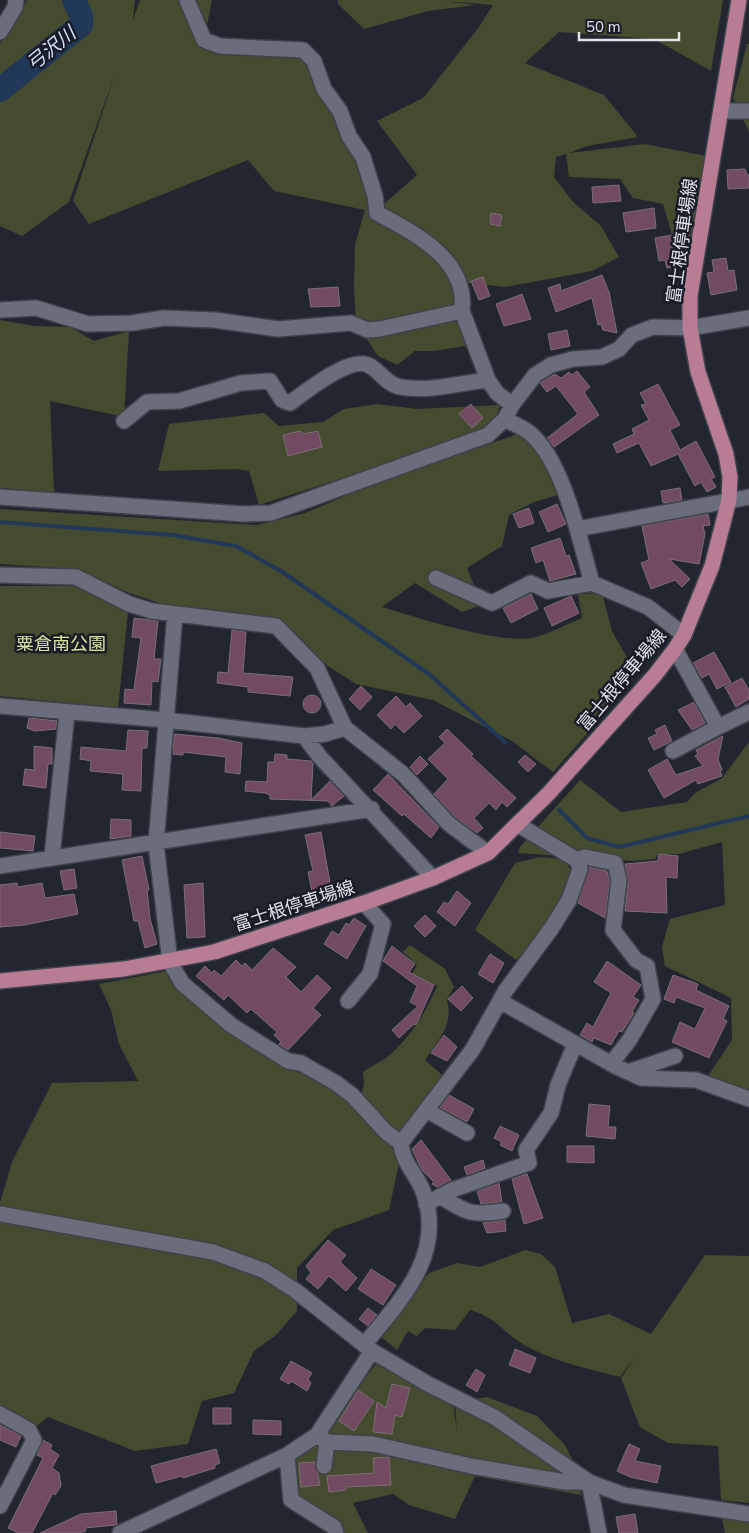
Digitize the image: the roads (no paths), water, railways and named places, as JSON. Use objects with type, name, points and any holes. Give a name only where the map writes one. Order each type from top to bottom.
[{"type":"main road","name":"富士根停車場線","points":[[0,981],[124,969],[170,962],[214,952],[364,903],[433,878],[488,853],[549,793],[639,694],[675,649],[684,635],[712,566],[728,500],[730,477],[726,454],[698,372],[690,328],[690,296],[739,0]]},
{"type":"street","points":[[187,0],[204,40],[220,46],[303,50],[314,61],[324,89],[340,111],[349,136],[363,157],[375,196],[377,213],[417,234],[446,259],[460,282],[463,298],[462,311],[488,380],[497,393],[512,405]]},
{"type":"street","points":[[0,32],[14,2]]},
{"type":"street","points":[[721,111],[749,110]]},
{"type":"street","points":[[0,310],[36,308],[88,324],[132,323],[164,318],[214,320],[278,328],[351,323],[367,330],[380,329],[462,311]]},
{"type":"street","points":[[0,496],[244,514],[271,513],[472,443],[488,435],[505,419],[512,405],[535,375],[551,365],[573,359],[602,358],[619,348],[632,335],[653,327],[690,328],[749,318]]},
{"type":"street","points":[[124,421],[147,402],[179,400],[241,383],[270,381],[282,400],[290,403],[315,383],[359,363],[370,365],[387,382],[399,387],[419,389],[488,380]]},
{"type":"street","points":[[505,419],[532,434],[551,462],[563,487],[592,583]]},
{"type":"street","points":[[577,529],[749,497]]},
{"type":"street","points":[[0,576],[76,577],[129,604],[175,614],[276,626],[317,668],[345,728],[403,774],[449,824],[488,853]]},
{"type":"street","points":[[436,578],[492,604],[531,583],[548,591],[592,583],[648,606],[684,635]]},
{"type":"street","points":[[175,614],[156,844],[170,962],[182,983],[231,1026],[288,1061],[301,1063],[336,1083],[354,1096],[386,1132],[401,1143]]},
{"type":"street","points":[[675,649],[718,727]]},
{"type":"street","points":[[0,706],[166,720],[304,736],[325,734],[345,728]]},
{"type":"street","points":[[673,752],[749,712]]},
{"type":"street","points":[[52,857],[67,713]]},
{"type":"street","points":[[304,736],[320,756],[372,809],[433,878]]},
{"type":"street","points":[[0,866],[52,857],[156,844],[372,809]]},
{"type":"street","points":[[324,1466],[322,1438],[368,1348],[421,1268],[430,1216],[424,1192],[402,1154],[401,1143],[474,1049],[500,1001],[569,900],[580,869],[577,860],[517,824]]},
{"type":"street","points":[[577,860],[584,857],[615,863],[620,880],[613,930],[636,960],[647,966],[653,999],[630,1039],[611,1064]]},
{"type":"street","points":[[348,1001],[370,974],[383,924],[364,903]]},
{"type":"street","points":[[500,1001],[611,1064],[641,1078],[696,1080],[749,1099]]},
{"type":"street","points":[[426,1204],[440,1196],[529,1163],[526,1150],[551,1113],[558,1084],[575,1044]]},
{"type":"street","points":[[628,1072],[675,1056]]},
{"type":"street","points":[[426,1110],[467,1133]]},
{"type":"street","points":[[440,1196],[466,1212],[484,1214],[503,1211]]},
{"type":"street","points":[[0,1214],[213,1252],[241,1261],[265,1271],[296,1291],[368,1348],[428,1384],[494,1417],[589,1482],[624,1495],[749,1514]]},
{"type":"street","points":[[0,1414],[29,1430],[34,1440],[0,1506]]},
{"type":"street","points":[[120,1533],[322,1438],[373,1444],[471,1466],[566,1482],[589,1482]]},
{"type":"street","points":[[287,1454],[292,1500],[334,1527],[336,1533]]},
{"type":"street","points":[[589,1482],[599,1533]]},
{"type":"waterway","name":"弓沢川","points":[[0,90],[81,25],[81,16],[74,0]]},
{"type":"waterway","points":[[0,522],[173,535],[236,546],[281,571],[429,674],[506,743]]},
{"type":"waterway","points":[[559,810],[587,838],[619,847],[749,816]]},
{"type":"park label","name":"粟倉南公園","points":[[61,644]]}]
